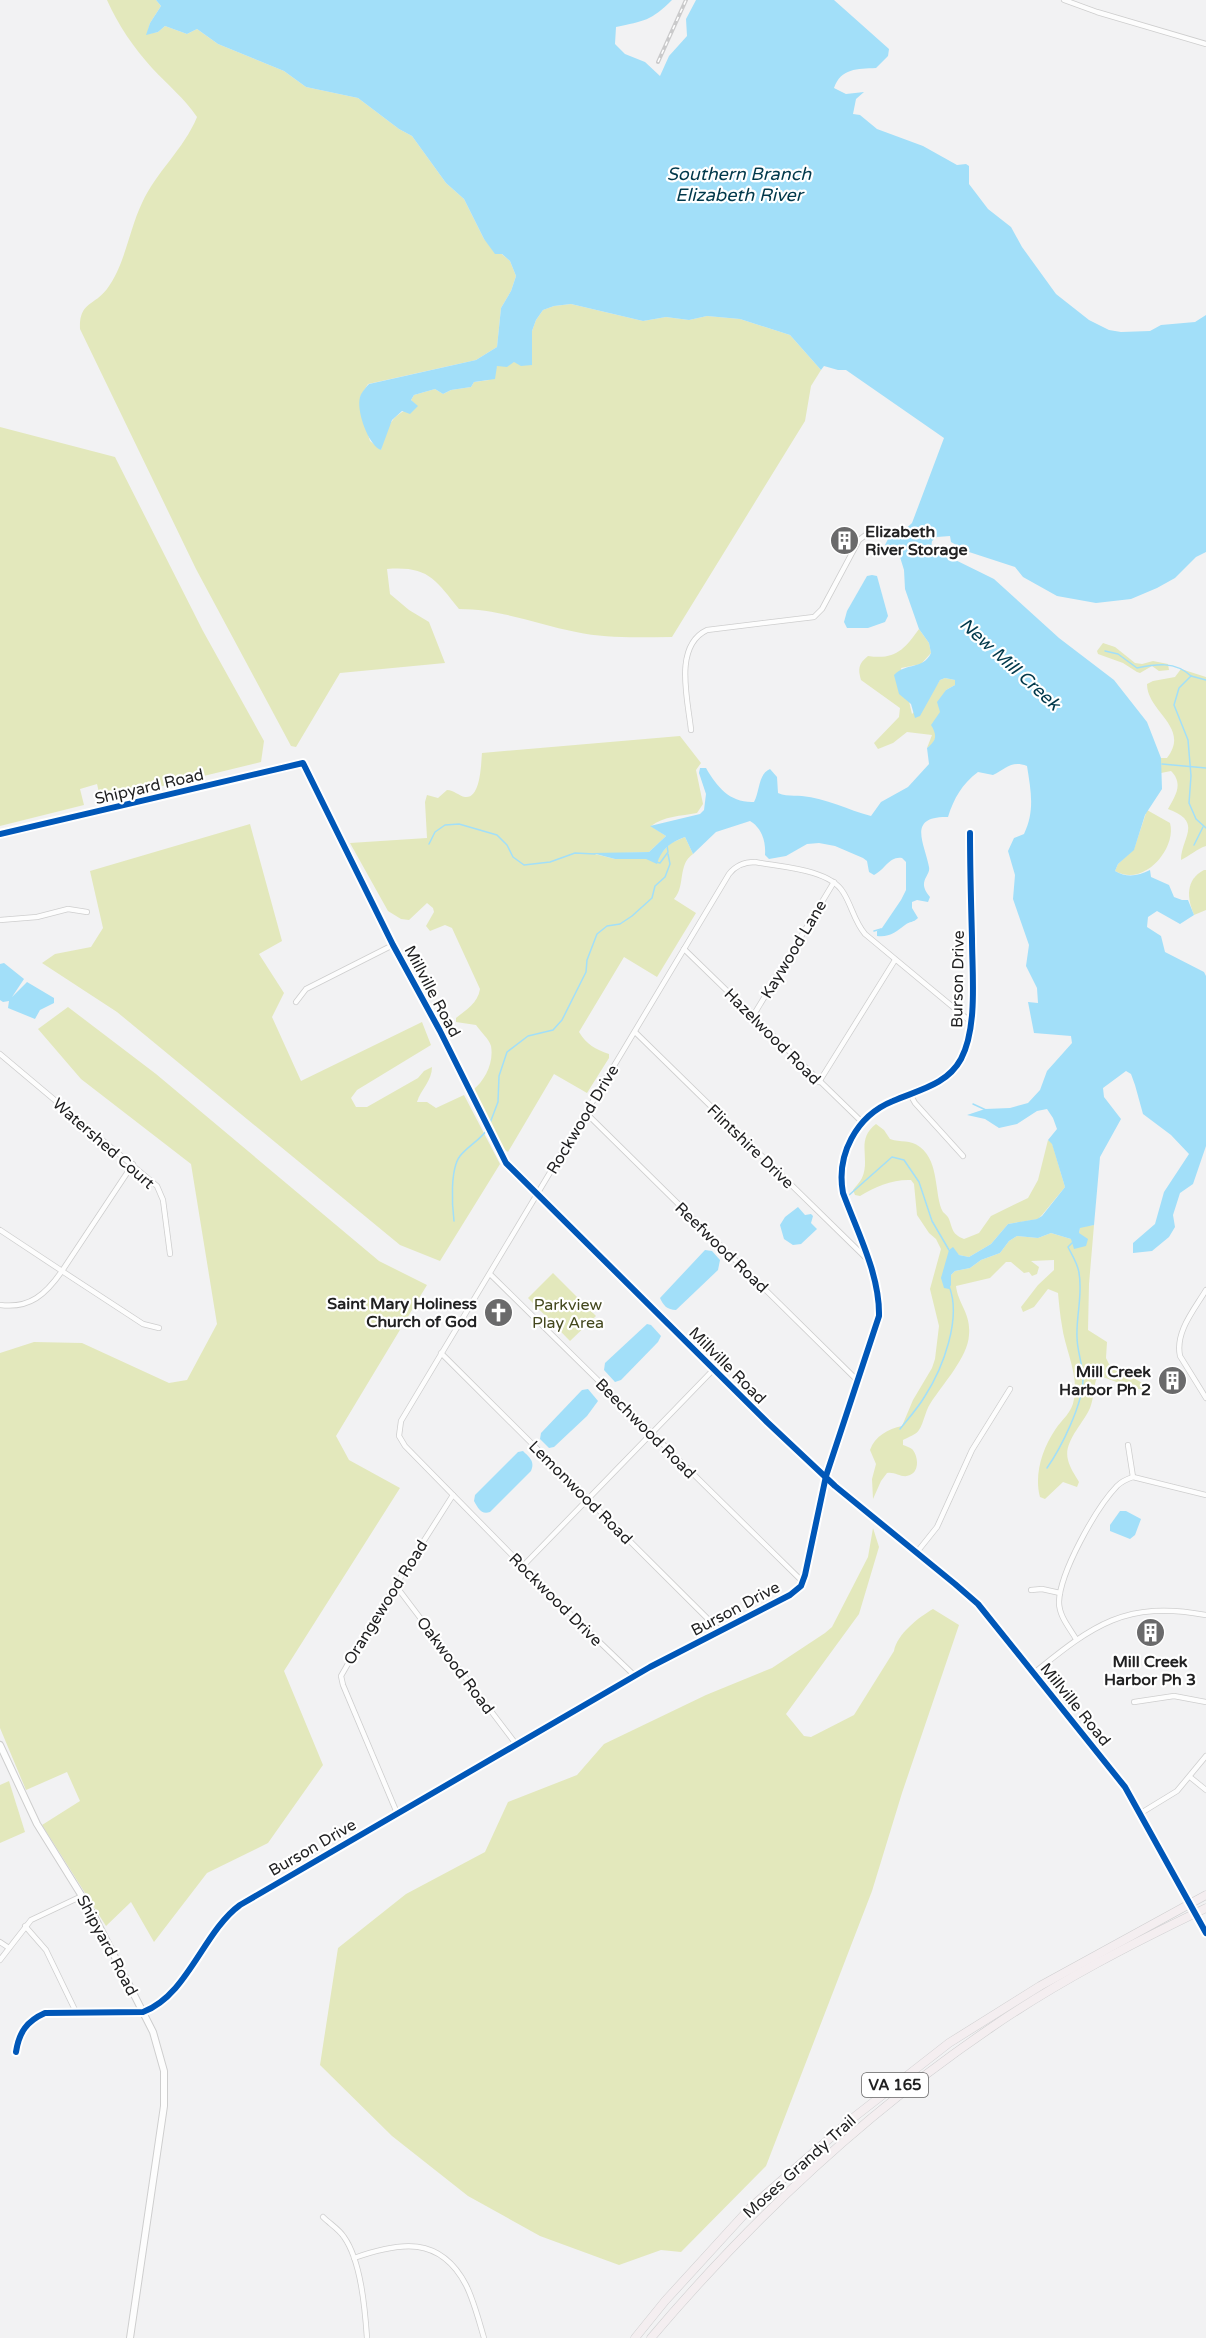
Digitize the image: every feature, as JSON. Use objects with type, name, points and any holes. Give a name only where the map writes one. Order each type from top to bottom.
[{"type":"main road","name":"Moses Grandy Trail","points":[[635,2338],[665,2301],[750,2208],[853,2118],[949,2043],[1040,1986],[1206,1895]]},
{"type":"main road","name":"Moses Grandy Trail","points":[[651,2338],[696,2285],[773,2205],[855,2131],[993,2027],[1072,1978],[1206,1908]]},
{"type":"street","points":[[1064,0],[1206,44]]},
{"type":"street","points":[[691,729],[686,664],[692,641],[697,634],[707,630],[814,617],[822,609],[859,540],[867,534]]},
{"type":"street","name":"Shipyard Road","points":[[0,834],[303,763]]},
{"type":"street","name":"Millville Road","points":[[303,763],[502,1157],[714,1369],[825,1476],[978,1604],[1125,1787],[1206,1933]]},
{"type":"street","name":"Burson Drive","points":[[143,2012],[158,2004],[169,1993],[235,1908],[635,1676],[796,1591],[803,1582],[825,1476],[879,1316],[877,1293],[847,1206],[841,1179],[843,1159],[847,1147],[863,1123],[884,1105],[936,1083],[953,1071],[966,1048],[971,1022],[972,975],[970,833]]},
{"type":"street","name":"Rockwood Drive","points":[[635,1676],[405,1446],[399,1431],[401,1421],[729,874],[737,866],[755,862],[823,876],[834,882]]},
{"type":"street","points":[[834,882],[843,893],[862,931],[971,1022]]},
{"type":"street","name":"Kaywood Lane","points":[[753,1016],[834,882]]},
{"type":"street","points":[[0,920],[37,917],[68,909],[87,912]]},
{"type":"street","points":[[296,1002],[306,989],[393,945]]},
{"type":"street","name":"Hazelwood Road","points":[[684,949],[863,1123]]},
{"type":"street","points":[[819,1082],[895,960]]},
{"type":"street","name":"Flintshire Drive","points":[[635,1032],[867,1259]]},
{"type":"street","name":"Watershed Court","points":[[0,1054],[157,1186],[163,1200],[170,1254]]},
{"type":"street","points":[[910,1094],[915,1103],[963,1156]]},
{"type":"street","name":"Reefwood Road","points":[[586,1113],[858,1381]]},
{"type":"street","points":[[0,1305],[26,1304],[38,1299],[51,1286],[133,1164]]},
{"type":"street","points":[[0,1230],[143,1324],[159,1328]]},
{"type":"street","name":"Beechwood Road","points":[[490,1274],[803,1582]]},
{"type":"street","points":[[1206,1290],[1181,1332],[1179,1348],[1180,1356],[1206,1398]]},
{"type":"street","name":"Lemonwood Road","points":[[441,1353],[721,1632]]},
{"type":"street","points":[[523,1566],[714,1369]]},
{"type":"street","points":[[917,1552],[937,1527],[972,1450],[1010,1389]]},
{"type":"street","points":[[1128,1445],[1132,1477]]},
{"type":"street","points":[[1076,1639],[1063,1618],[1059,1602],[1060,1593],[1077,1546],[1118,1485],[1132,1477],[1206,1495]]},
{"type":"street","name":"Orangewood Road","points":[[397,1813],[341,1680],[343,1670],[453,1495]]},
{"type":"street","name":"Oakwood Road","points":[[396,1586],[516,1744]]},
{"type":"street","points":[[1031,1590],[1042,1589],[1060,1593]]},
{"type":"street","points":[[1034,1673],[1076,1639],[1101,1624],[1135,1614],[1170,1611],[1206,1615]]},
{"type":"street","points":[[1134,1702],[1174,1696],[1206,1702]]},
{"type":"street","name":"Shipyard Road","points":[[0,1745],[41,1832],[103,1931],[160,2051],[165,2095],[130,2338]]},
{"type":"street","points":[[1141,1813],[1168,1798],[1190,1777],[1206,1756]]},
{"type":"street","points":[[1190,1777],[1206,1790]]},
{"type":"street","points":[[0,1960],[25,1926],[38,1916],[82,1896]]},
{"type":"street","points":[[25,1926],[46,1950],[76,2012]]},
{"type":"street","points":[[0,1942],[9,1948]]},
{"type":"street","points":[[16,2052],[20,2035],[29,2022],[36,2017],[54,2012],[143,2012]]},
{"type":"street","points":[[323,2217],[343,2234],[354,2258],[367,2338]]},
{"type":"street","points":[[354,2258],[400,2245],[422,2247],[437,2254],[455,2268],[467,2286],[484,2338]]},
{"type":"green space","points":[[107,0],[156,0],[161,6],[150,23],[147,34],[158,32],[165,26],[187,34],[197,29],[218,44],[284,71],[306,87],[358,98],[412,136],[446,183],[464,199],[484,239],[510,261],[516,276],[511,291],[501,308],[497,347],[476,360],[368,384],[360,397],[361,411],[370,441],[381,450],[392,421],[401,413],[417,406],[411,400],[414,395],[435,389],[443,394],[451,390],[471,387],[474,382],[489,380],[497,366],[514,362],[532,365],[532,331],[536,320],[543,310],[554,306],[571,304],[643,321],[666,317],[689,320],[707,316],[740,319],[790,335],[821,370],[811,386],[805,421],[672,637],[600,636],[489,611],[459,609],[436,582],[421,572],[387,569],[390,594],[409,610],[429,622],[445,663],[340,673],[296,747],[291,746],[196,569],[80,329],[80,320],[85,309],[107,289],[113,280],[148,192],[185,140],[197,117],[139,52],[121,27]]},
{"type":"green space","points":[[0,427],[115,457],[203,631],[264,741],[261,762],[101,801],[97,784],[80,789],[84,805],[0,826]]},
{"type":"green space","points":[[919,629],[929,643],[931,653],[921,664],[901,668],[912,714],[929,697],[940,680],[945,678],[955,680],[955,685],[946,690],[934,743],[927,748],[932,735],[907,732],[893,743],[878,749],[874,743],[899,717],[900,708],[861,680],[860,667],[868,656],[885,656],[898,652]]},
{"type":"green space","points":[[1103,643],[1115,647],[1135,663],[1153,661],[1168,664],[1169,670],[1159,671],[1152,666],[1140,673],[1137,672],[1123,663],[1098,654],[1097,651]]},
{"type":"green space","points":[[1181,669],[1206,677],[1206,846],[1181,860],[1188,825],[1179,814],[1168,809],[1177,790],[1175,776],[1171,771],[1161,773],[1161,758],[1167,758],[1173,747],[1174,737],[1171,728],[1149,694],[1147,684],[1175,677]]},
{"type":"green space","points":[[680,736],[701,763],[696,770],[703,804],[697,813],[667,818],[651,826],[666,836],[649,852],[595,854],[615,859],[647,859],[660,854],[671,843],[685,837],[693,854],[685,864],[680,888],[674,899],[696,913],[657,977],[624,957],[579,1032],[592,1046],[609,1054],[609,1058],[587,1093],[554,1074],[508,1152],[500,1146],[473,1090],[488,1071],[491,1046],[476,1025],[456,1022],[456,1018],[474,1002],[480,989],[452,928],[445,925],[430,931],[426,926],[434,912],[427,903],[409,920],[401,919],[388,911],[350,843],[427,838],[425,802],[427,795],[438,798],[447,790],[465,797],[470,796],[479,780],[482,753]]},
{"type":"green space","points":[[1147,810],[1170,823],[1171,833],[1163,854],[1147,870],[1137,874],[1126,875],[1115,871],[1118,864],[1134,849]]},
{"type":"green space","points":[[250,824],[282,941],[259,954],[284,993],[272,1017],[301,1081],[422,1022],[431,1045],[357,1090],[351,1098],[356,1107],[367,1107],[418,1078],[432,1067],[430,1077],[417,1102],[427,1102],[436,1108],[464,1095],[500,1164],[440,1261],[400,1245],[117,1012],[42,963],[55,954],[91,947],[103,928],[90,871]]},
{"type":"green space","points":[[1206,870],[1206,910],[1194,915],[1189,890],[1193,879]]},
{"type":"green space","points":[[68,1007],[156,1074],[379,1261],[427,1285],[336,1436],[349,1460],[400,1488],[284,1671],[323,1765],[268,1843],[207,1873],[154,1942],[131,1902],[106,1926],[42,1825],[80,1801],[67,1772],[26,1790],[0,1728],[0,1353],[34,1342],[82,1343],[169,1383],[187,1380],[217,1324],[191,1164],[81,1079],[38,1029]]},
{"type":"green space","points":[[876,1124],[890,1139],[913,1143],[926,1153],[934,1170],[943,1212],[949,1218],[955,1233],[964,1239],[979,1233],[991,1216],[1028,1198],[1038,1180],[1048,1140],[1052,1143],[1065,1187],[1038,1219],[1008,1224],[991,1244],[969,1257],[959,1255],[949,1249],[951,1285],[951,1275],[955,1271],[970,1268],[981,1260],[1000,1253],[1009,1241],[1017,1236],[1038,1238],[1051,1233],[1071,1239],[1079,1233],[1080,1227],[1094,1225],[1088,1330],[1107,1342],[1106,1358],[1109,1364],[1144,1384],[1148,1389],[1131,1387],[1102,1377],[1096,1380],[1090,1408],[1068,1447],[1068,1460],[1079,1482],[1077,1487],[1063,1482],[1045,1499],[1040,1497],[1038,1489],[1043,1454],[1050,1437],[1071,1408],[1075,1390],[1058,1293],[1048,1289],[1034,1307],[1023,1312],[1021,1307],[1038,1285],[1054,1270],[1054,1260],[1031,1261],[1039,1267],[1037,1274],[1032,1276],[1029,1272],[1024,1273],[1011,1262],[1006,1262],[990,1278],[956,1286],[968,1321],[968,1344],[954,1371],[930,1404],[919,1430],[903,1440],[903,1445],[912,1449],[916,1455],[915,1470],[907,1476],[887,1473],[873,1499],[872,1479],[876,1464],[870,1450],[883,1434],[902,1426],[935,1359],[939,1326],[930,1289],[941,1249],[917,1215],[914,1184],[911,1180],[891,1182],[860,1196],[855,1195],[853,1190],[861,1180],[864,1171],[866,1136]]},
{"type":"green space","name":"Parkview Play Area","points":[[553,1273],[596,1316],[570,1341],[528,1298]]},
{"type":"green space","points":[[873,1528],[879,1547],[859,1614],[786,1714],[804,1736],[811,1737],[854,1715],[894,1651],[899,1638],[921,1617],[933,1609],[959,1625],[902,1793],[872,1891],[766,2166],[681,2252],[661,2250],[619,2265],[540,2236],[468,2196],[392,2136],[320,2065],[338,1948],[406,1894],[485,1852],[508,1802],[577,1775],[604,1744],[706,1695],[772,1668],[825,1633],[832,1627],[868,1557]]},
{"type":"green space","points":[[9,1781],[25,1832],[0,1843],[0,1785]]},
{"type":"water","name":"Southern Branch Elizabeth River","points":[[156,0],[672,0],[647,19],[616,27],[615,44],[625,54],[645,62],[660,76],[669,56],[687,36],[686,19],[696,0],[834,0],[889,49],[888,56],[876,68],[850,71],[837,81],[834,88],[846,94],[864,92],[856,99],[853,114],[860,115],[877,129],[923,146],[957,165],[969,166],[969,184],[988,209],[1011,227],[1022,247],[1056,294],[1089,320],[1109,330],[1121,332],[1150,331],[1161,325],[1195,322],[1206,315],[1206,552],[1196,557],[1175,578],[1157,588],[1131,599],[1096,603],[1057,596],[1023,577],[1015,567],[969,552],[951,542],[950,536],[937,537],[932,541],[931,548],[994,579],[1059,638],[1114,680],[1147,722],[1161,758],[1162,789],[1145,815],[1134,850],[1118,864],[1115,871],[1124,875],[1133,875],[1150,870],[1151,877],[1169,885],[1174,897],[1188,900],[1194,915],[1180,924],[1157,911],[1148,917],[1147,927],[1161,936],[1165,952],[1204,972],[1206,976],[1206,1146],[1193,1184],[1180,1193],[1173,1215],[1175,1227],[1169,1237],[1152,1251],[1133,1253],[1133,1243],[1155,1224],[1164,1192],[1189,1154],[1171,1135],[1143,1114],[1131,1074],[1126,1071],[1103,1088],[1104,1097],[1121,1119],[1100,1157],[1094,1225],[1080,1228],[1079,1233],[1088,1239],[1086,1246],[1074,1249],[1071,1239],[1051,1233],[1038,1238],[1017,1236],[1009,1241],[1000,1253],[981,1260],[970,1268],[955,1271],[951,1275],[949,1289],[944,1288],[941,1278],[949,1250],[953,1247],[959,1255],[969,1257],[991,1244],[1008,1224],[1042,1216],[1065,1187],[1052,1144],[1048,1140],[1057,1129],[1047,1109],[1037,1111],[1017,1124],[999,1128],[985,1119],[967,1115],[985,1109],[1010,1108],[1028,1103],[1040,1090],[1047,1071],[1072,1043],[1071,1036],[1034,1033],[1028,1002],[1038,1003],[1037,988],[1026,966],[1029,945],[1013,899],[1015,875],[1008,851],[1014,838],[1024,834],[1030,817],[1031,792],[1027,766],[1017,764],[1009,766],[993,775],[978,772],[959,792],[948,817],[935,818],[922,826],[922,841],[929,867],[924,887],[930,897],[928,902],[917,900],[912,902],[912,908],[918,918],[915,921],[885,936],[877,936],[877,931],[882,928],[906,890],[906,862],[902,858],[890,861],[874,875],[869,872],[867,861],[863,858],[835,846],[819,843],[807,844],[786,856],[769,859],[765,855],[764,840],[760,831],[750,821],[716,832],[693,854],[685,837],[680,839],[664,850],[657,864],[646,859],[615,859],[592,853],[649,852],[666,836],[650,826],[700,814],[704,810],[706,794],[699,773],[700,768],[706,768],[720,787],[731,797],[745,802],[754,802],[761,779],[770,769],[777,777],[778,793],[820,799],[871,816],[881,802],[908,787],[929,764],[927,748],[935,737],[931,725],[940,712],[937,702],[946,690],[955,685],[955,680],[945,678],[940,680],[920,716],[915,718],[911,704],[899,694],[894,675],[904,668],[924,662],[931,653],[929,643],[919,629],[905,589],[904,570],[900,557],[885,545],[889,537],[898,536],[912,523],[944,438],[846,370],[824,366],[821,370],[790,335],[740,319],[707,316],[689,320],[666,317],[643,321],[571,304],[543,310],[536,320],[532,331],[532,365],[521,366],[514,362],[507,367],[497,366],[495,379],[474,382],[471,387],[451,390],[443,394],[435,389],[414,395],[411,400],[418,406],[410,414],[402,411],[392,420],[381,450],[372,441],[361,418],[359,403],[362,392],[369,384],[476,360],[497,347],[501,308],[511,291],[516,276],[510,261],[502,254],[495,254],[484,239],[464,199],[446,183],[412,136],[358,98],[306,87],[284,71],[218,44],[197,29],[187,34],[165,26],[158,32],[146,35],[150,23],[161,6]]},
{"type":"water","points":[[867,576],[877,576],[888,616],[885,622],[868,628],[847,628],[844,622],[847,611]]},
{"type":"water","points":[[4,963],[24,979],[12,997],[27,982],[54,998],[54,1003],[40,1010],[35,1019],[8,1008],[9,1001],[0,1000],[0,964]]},
{"type":"water","points":[[798,1207],[805,1215],[813,1216],[811,1223],[817,1229],[801,1244],[793,1245],[784,1239],[780,1225],[785,1217]]},
{"type":"water","points":[[705,1250],[712,1251],[720,1260],[718,1270],[676,1310],[668,1308],[660,1298]]},
{"type":"water","points":[[647,1324],[651,1325],[661,1336],[658,1342],[621,1380],[615,1382],[604,1370],[605,1363]]},
{"type":"water","points":[[588,1389],[598,1401],[587,1416],[554,1447],[549,1448],[540,1439],[541,1433],[582,1390]]},
{"type":"water","points":[[523,1451],[532,1462],[531,1471],[490,1512],[482,1512],[474,1501],[475,1495],[518,1452]]},
{"type":"water","points":[[1120,1511],[1126,1511],[1141,1519],[1135,1535],[1130,1539],[1110,1531],[1110,1525]]},
{"type":"waterway","points":[[1105,651],[1118,654],[1137,668],[1172,666],[1191,676]]},
{"type":"waterway","points":[[1206,680],[1191,676],[1179,688],[1174,705],[1188,740],[1191,776],[1189,803],[1196,819],[1206,828]]},
{"type":"waterway","points":[[1162,764],[1206,768]]},
{"type":"waterway","points":[[429,844],[435,832],[445,825],[459,824],[497,835],[507,845],[513,857],[524,865],[550,862],[575,853],[595,854]]},
{"type":"waterway","points":[[1194,845],[1203,827]]},
{"type":"waterway","points":[[656,862],[660,863],[668,852],[667,845]]},
{"type":"waterway","points":[[490,1123],[498,1102],[499,1076],[507,1052],[528,1036],[553,1030],[562,1020],[586,972],[587,960],[597,934],[607,926],[620,924],[652,898],[655,886],[665,877],[670,864],[668,854]]},
{"type":"waterway","points":[[874,931],[881,929]]},
{"type":"waterway","points":[[973,1104],[986,1110]]},
{"type":"waterway","points":[[454,1221],[452,1187],[457,1162],[463,1152],[487,1130]]},
{"type":"waterway","points":[[848,1196],[892,1157],[904,1160],[919,1182],[932,1221],[949,1250]]},
{"type":"waterway","points":[[1047,1468],[1070,1425],[1082,1389],[1083,1374],[1077,1337],[1080,1281],[1077,1266],[1068,1247],[1073,1242]]},
{"type":"waterway","points":[[900,1429],[932,1385],[944,1357],[949,1342],[953,1313],[949,1286]]},
{"type":"railway","points":[[658,62],[686,0]]},
{"type":"cycle path","points":[[0,834],[303,763],[393,945],[440,1031],[506,1163],[767,1422],[835,1486],[978,1604],[1125,1787],[1206,1933]]},
{"type":"cycle path","points":[[16,2052],[25,2028],[45,2013],[143,2012],[159,2004],[184,1978],[216,1931],[240,1905],[650,1667],[790,1595],[801,1586],[826,1476],[879,1316],[872,1269],[843,1193],[842,1179],[846,1151],[859,1127],[869,1116],[893,1101],[940,1081],[955,1068],[961,1059],[970,1032],[973,1000],[970,833]]},
{"type":"place","name":"Elizabeth River Storage","points":[[844,540]]},
{"type":"place","name":"Saint Mary Holiness Church of God","points":[[498,1312]]},
{"type":"place","name":"Mill Creek Harbor Ph 2","points":[[1172,1380]]},
{"type":"place","name":"Mill Creek Harbor Ph 3","points":[[1150,1633]]},
{"type":"water label","name":"New Mill Creek","points":[[1010,664]]}]
